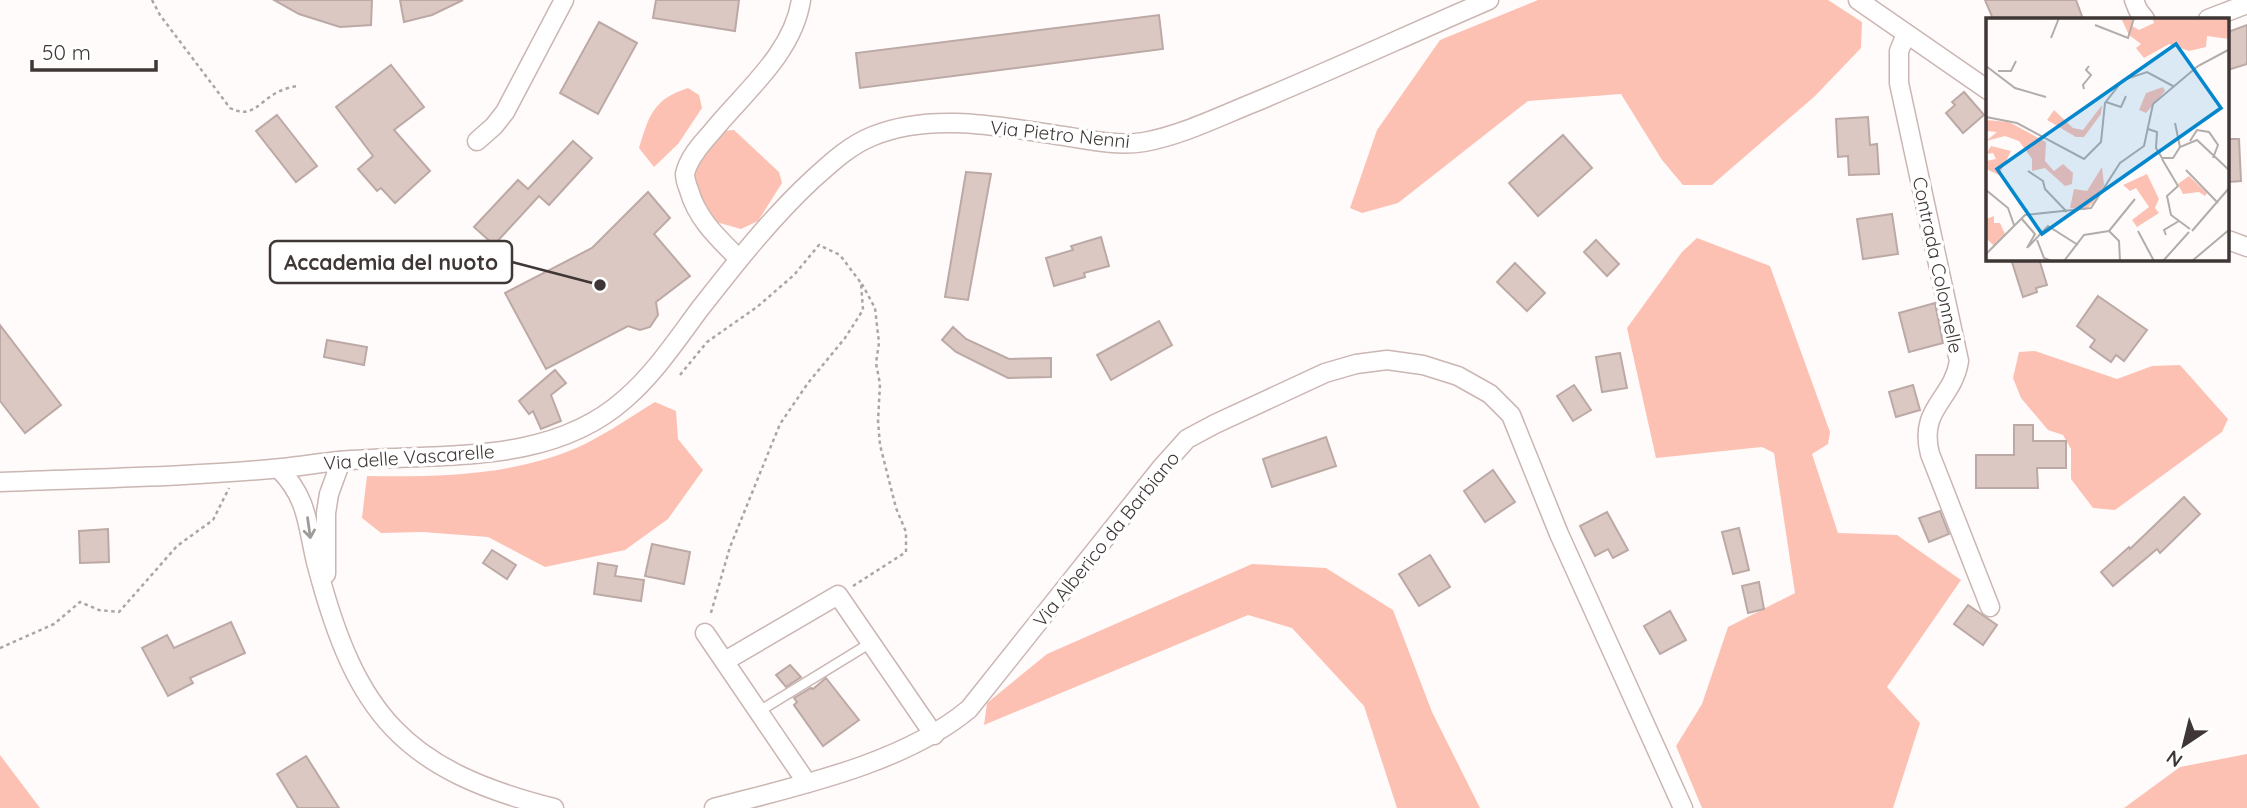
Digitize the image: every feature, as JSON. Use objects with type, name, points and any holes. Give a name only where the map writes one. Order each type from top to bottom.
[{"type":"street","points":[[477,141],[505,112],[565,0]]},
{"type":"street","points":[[738,259],[710,230],[693,205],[685,176],[691,159],[703,142],[762,75],[785,43],[801,0]]},
{"type":"street","name":"Via Pietro Nenni","points":[[738,259],[788,202],[842,153],[871,137],[905,125],[961,124],[1026,130],[1106,143],[1140,143],[1177,134],[1489,0]]},
{"type":"street","points":[[1858,0],[1986,89]]},
{"type":"street","points":[[2134,0],[2144,18]]},
{"type":"street","points":[[2211,18],[2247,4]]},
{"type":"street","name":"Contrada Colonnelle","points":[[1906,34],[1899,51],[1899,83],[1959,361],[1954,380],[1931,416],[1926,435],[1930,454],[1990,607]]},
{"type":"street","points":[[2230,241],[2247,247]]},
{"type":"street","name":"Via delle Vascarelle","points":[[0,482],[279,468],[341,461],[496,451],[549,441],[580,429],[615,408],[636,388],[738,259]]},
{"type":"street","name":"Via Alberico da Barbiano","points":[[714,808],[807,783],[907,749],[946,728],[969,709],[1187,439],[1325,373],[1356,363],[1387,360],[1423,365],[1458,376],[1490,394],[1511,415],[1559,534],[1683,808]]},
{"type":"street","points":[[326,602],[326,513],[329,494],[341,461]]},
{"type":"street","points":[[279,468],[294,485],[304,505],[326,602],[356,678],[377,710],[405,741],[431,761],[463,777],[521,799],[554,808]]},
{"type":"street","points":[[724,661],[838,595],[934,735]]},
{"type":"street","points":[[705,633],[807,783]]},
{"type":"lane","points":[[758,712],[872,642]]},
{"type":"path","points":[[152,0],[160,15],[230,108],[246,113],[275,93],[298,86]]},
{"type":"path","points":[[680,375],[707,342],[757,307],[785,283],[819,245],[840,255],[861,283],[875,308],[879,343],[876,363],[880,384],[880,445],[896,508],[906,532],[906,552],[838,595]]},
{"type":"path","points":[[705,633],[730,547],[780,424],[863,310],[861,283]]},
{"type":"path","points":[[0,648],[54,624],[80,602],[99,610],[119,612],[177,546],[212,520],[229,491],[231,471]]},
{"type":"shaded area","points":[[1538,0],[1828,0],[1862,22],[1861,48],[1815,96],[1712,185],[1683,185],[1662,160],[1621,94],[1528,101],[1398,203],[1362,213],[1350,208],[1377,130],[1440,40]]},
{"type":"shaded area","points":[[688,88],[699,95],[702,108],[678,144],[654,167],[639,148],[646,127],[660,103],[676,92]]},
{"type":"shaded area","points":[[734,130],[779,172],[782,183],[758,221],[741,229],[716,222],[694,185],[694,170],[704,149],[721,131]]},
{"type":"shaded area","points":[[1697,238],[1770,266],[1830,432],[1828,444],[1812,454],[1838,533],[1897,535],[1961,580],[1887,687],[1920,723],[1893,808],[1702,808],[1676,746],[1702,704],[1728,627],[1795,593],[1774,453],[1762,447],[1656,458],[1627,328],[1682,252]]},
{"type":"shaded area","points":[[2035,351],[2117,379],[2152,366],[2180,365],[2228,419],[2222,432],[2115,510],[2093,508],[2071,479],[2071,449],[2063,435],[2048,430],[2021,398],[2013,378],[2019,352]]},
{"type":"shaded area","points":[[655,402],[676,411],[678,439],[703,470],[668,519],[625,550],[545,567],[488,537],[423,532],[381,533],[362,518],[367,476],[450,475],[533,463],[585,444]]},
{"type":"shaded area","points":[[1252,564],[1326,568],[1393,610],[1432,712],[1480,808],[1397,808],[1364,706],[1292,628],[1248,615],[984,725],[987,703],[1047,654]]},
{"type":"shaded area","points":[[2247,754],[2247,808],[2124,808],[2180,767]]},
{"type":"shaded area","points":[[0,755],[40,808],[0,808]]},
{"type":"building","points":[[274,0],[372,0],[371,25],[340,27],[299,14]]},
{"type":"building","points":[[400,0],[463,0],[432,15],[404,22]]},
{"type":"building","points":[[656,0],[739,0],[735,31],[653,18]]},
{"type":"building","points":[[1985,0],[2076,0],[2083,18],[1993,18]]},
{"type":"building","points":[[1159,15],[1163,49],[860,88],[856,53]]},
{"type":"building","points":[[599,22],[637,43],[598,114],[560,93]]},
{"type":"building","points":[[2247,25],[2247,64],[2230,69],[2230,31]]},
{"type":"building","points":[[391,65],[424,107],[394,130],[430,171],[395,203],[381,188],[377,191],[358,169],[373,156],[336,107]]},
{"type":"building","points":[[1964,92],[1984,115],[1963,133],[1946,113],[1955,105],[1952,102]]},
{"type":"building","points":[[277,115],[317,166],[296,182],[256,131]]},
{"type":"building","points":[[1868,117],[1870,145],[1877,144],[1879,174],[1849,175],[1848,156],[1838,157],[1836,119]]},
{"type":"building","points":[[1563,135],[1592,168],[1538,216],[1509,183]]},
{"type":"building","points":[[2230,139],[2239,139],[2241,181],[2230,182]]},
{"type":"building","points":[[573,141],[592,158],[549,205],[539,196],[494,245],[474,227],[518,180],[528,189]]},
{"type":"building","points":[[966,172],[991,174],[968,300],[945,297]]},
{"type":"building","points":[[648,192],[670,218],[654,234],[690,276],[656,302],[658,315],[650,327],[640,330],[628,326],[546,369],[505,293],[592,248]]},
{"type":"building","points":[[1892,214],[1898,254],[1863,259],[1857,219]]},
{"type":"building","points":[[1101,237],[1109,266],[1084,273],[1085,277],[1054,286],[1046,258],[1073,250],[1071,246]]},
{"type":"building","points":[[1596,240],[1619,264],[1607,276],[1584,252]]},
{"type":"building","points":[[2012,261],[2040,261],[2047,285],[2036,288],[2037,292],[2023,297]]},
{"type":"building","points":[[1515,263],[1545,293],[1527,311],[1497,282]]},
{"type":"building","points":[[2098,296],[2147,330],[2124,361],[2116,355],[2111,362],[2090,347],[2095,340],[2077,326]]},
{"type":"building","points":[[1935,303],[1943,343],[1909,352],[1899,313]]},
{"type":"building","points":[[1159,321],[1172,345],[1111,380],[1097,355]]},
{"type":"building","points":[[0,325],[61,405],[25,433],[0,401]]},
{"type":"building","points":[[953,327],[966,339],[1009,359],[1051,358],[1051,377],[1008,378],[956,352],[942,340]]},
{"type":"building","points":[[327,340],[367,347],[364,365],[324,357]]},
{"type":"building","points":[[1620,353],[1627,388],[1602,392],[1596,357]]},
{"type":"building","points":[[555,370],[566,383],[551,395],[561,421],[541,429],[533,411],[529,414],[519,401]]},
{"type":"building","points":[[1574,385],[1591,410],[1573,421],[1557,396]]},
{"type":"building","points":[[1913,385],[1920,410],[1896,417],[1889,392]]},
{"type":"building","points":[[2014,425],[2033,425],[2033,441],[2066,441],[2066,468],[2037,468],[2038,488],[1976,488],[1976,455],[2014,455]]},
{"type":"building","points":[[1326,437],[1336,466],[1272,487],[1263,459]]},
{"type":"building","points":[[1493,470],[1515,502],[1485,522],[1464,491]]},
{"type":"building","points":[[2184,497],[2200,514],[2160,553],[2157,549],[2113,586],[2101,572],[2129,547],[2130,549]]},
{"type":"building","points":[[1940,511],[1949,534],[1929,542],[1919,518]]},
{"type":"building","points":[[1607,512],[1628,550],[1613,558],[1608,549],[1595,556],[1580,526]]},
{"type":"building","points":[[1739,528],[1749,570],[1733,574],[1722,532]]},
{"type":"building","points":[[108,529],[109,562],[80,563],[79,531]]},
{"type":"building","points":[[652,544],[690,552],[684,584],[645,576]]},
{"type":"building","points":[[492,550],[516,565],[507,579],[483,563]]},
{"type":"building","points":[[1430,555],[1450,587],[1419,606],[1399,574]]},
{"type":"building","points":[[598,563],[617,566],[615,576],[644,580],[641,601],[594,594]]},
{"type":"building","points":[[1759,582],[1764,609],[1748,613],[1742,586]]},
{"type":"building","points":[[1968,605],[1997,625],[1983,645],[1954,624]]},
{"type":"building","points":[[1670,611],[1686,640],[1660,654],[1644,626]]},
{"type":"building","points":[[231,622],[245,653],[190,678],[193,683],[168,696],[142,648],[167,635],[174,648]]},
{"type":"building","points":[[790,665],[801,677],[786,687],[776,675]]},
{"type":"building","points":[[826,678],[859,720],[823,746],[794,705],[797,702],[794,698],[813,689]]},
{"type":"building","points":[[306,756],[339,808],[298,808],[277,774]]},
{"type":"place","name":"Accademia del nuoto","points":[[600,285]]}]
